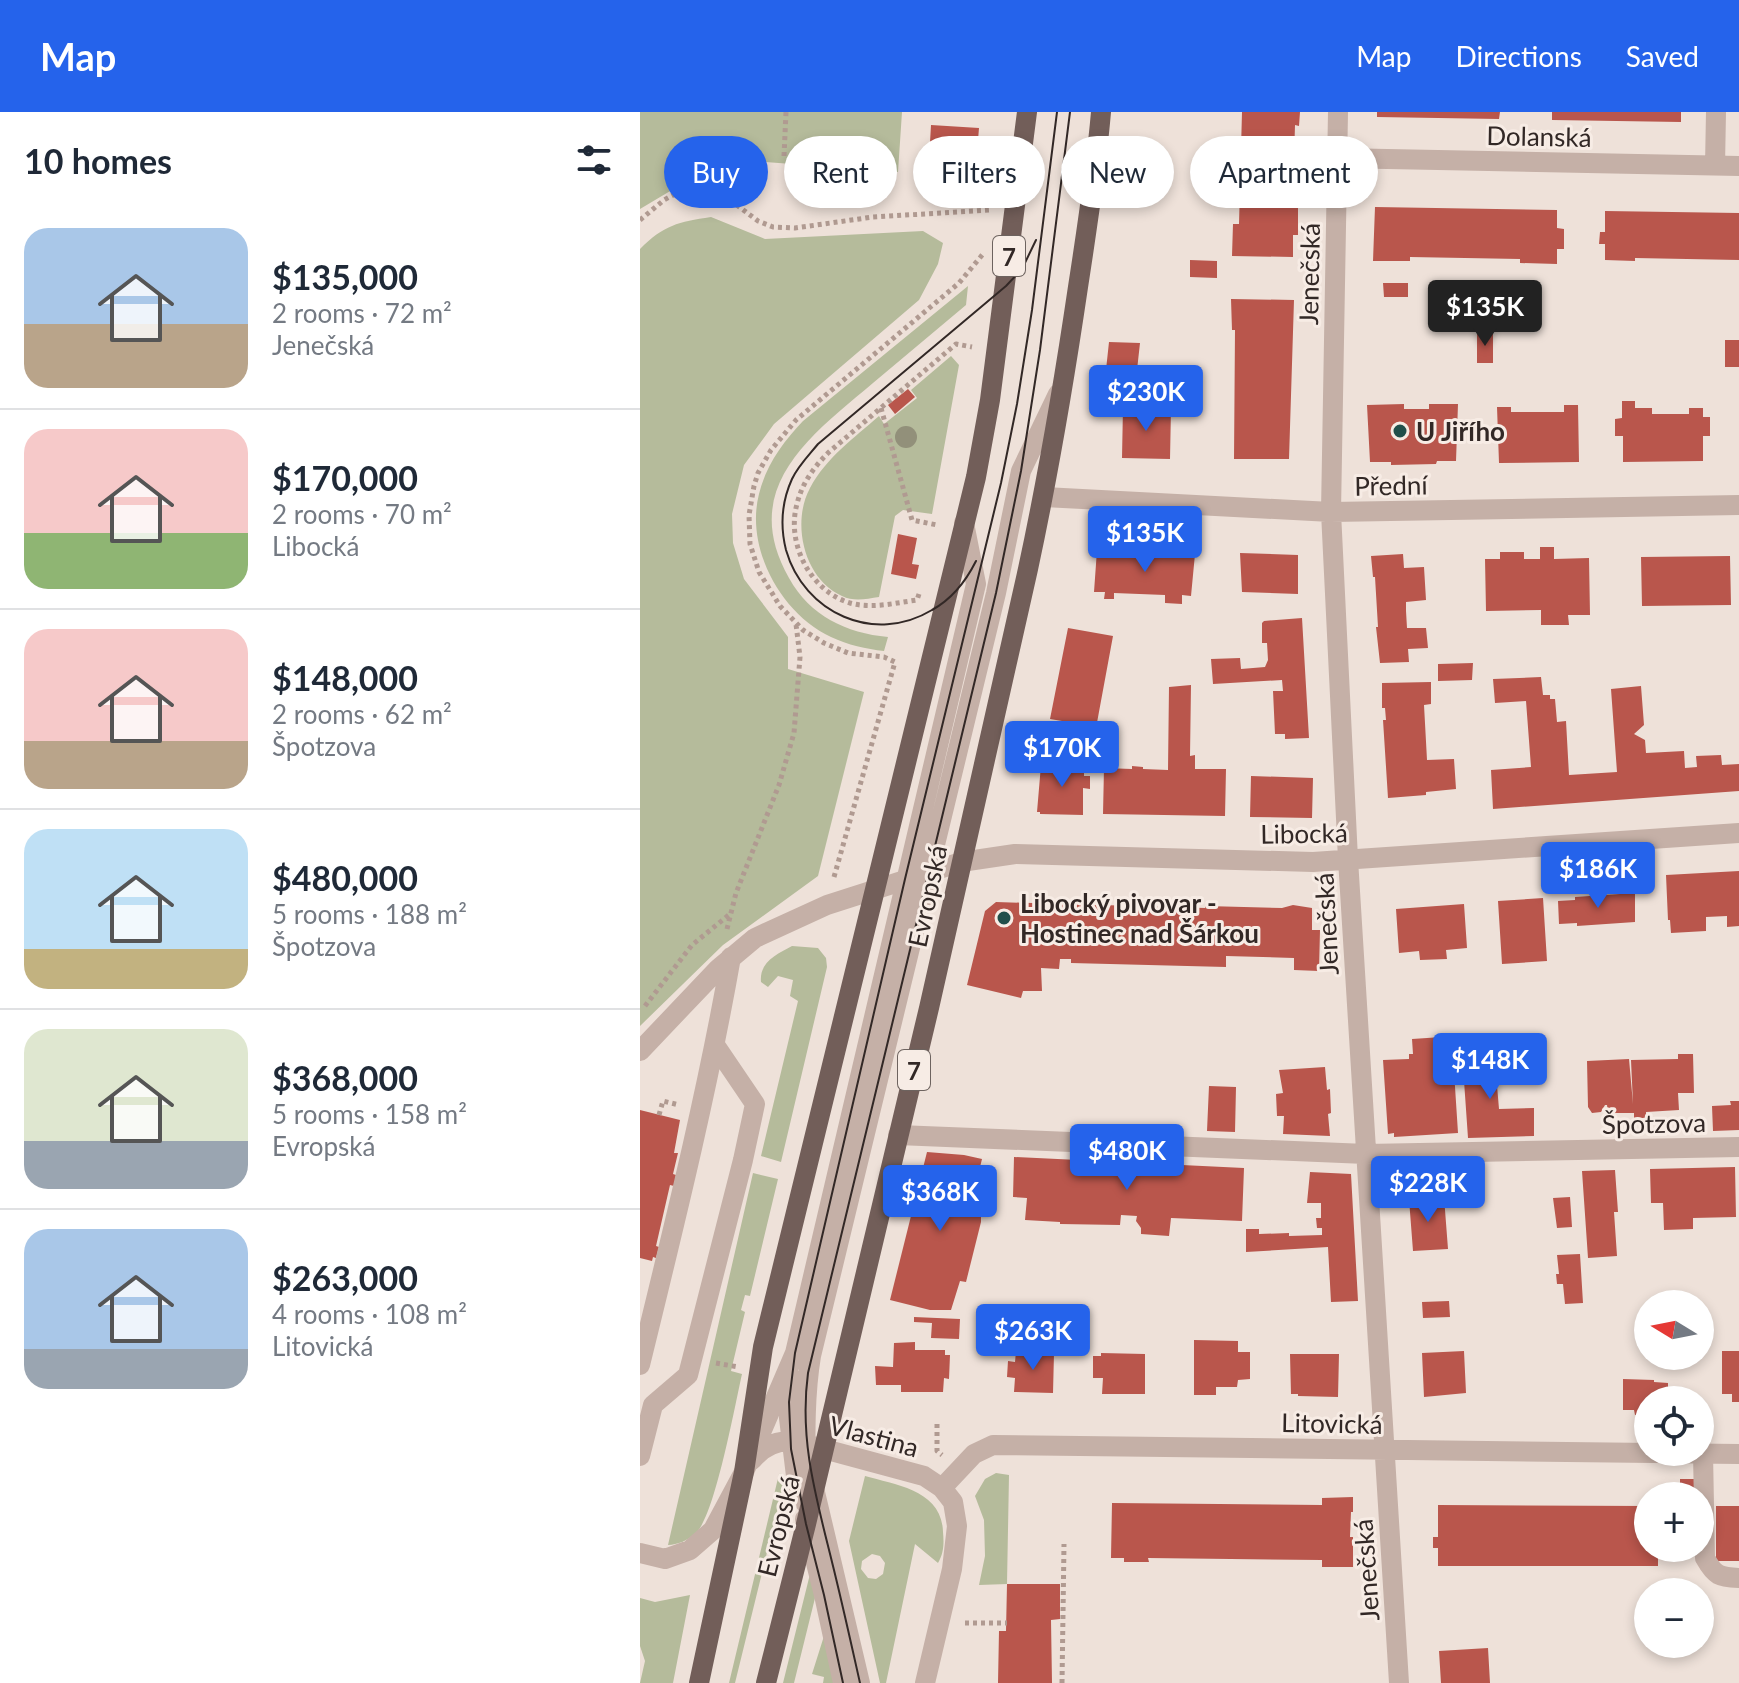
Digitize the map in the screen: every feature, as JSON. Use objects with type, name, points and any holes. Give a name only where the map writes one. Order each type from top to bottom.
[{"type":"main road","name":"Evropská","points":[[699,1683],[744,1472],[763,1347],[976,477],[990,400],[1027,112]]},
{"type":"main road","name":"Evropská","points":[[766,1683],[814,1489],[805,1444],[898,1135],[1044,497],[1064,383],[1101,112]]},
{"type":"street","name":"Jenečská","points":[[1337,136],[1338,112]]},
{"type":"street","points":[[1715,166],[1716,112]]},
{"type":"street","name":"Dolanská","points":[[1378,159],[1739,166]]},
{"type":"street","name":"Jenečská","points":[[1336,208],[1331,512],[1348,859],[1399,1683]]},
{"type":"street","points":[[843,1683],[806,1524],[805,1397],[811,1356],[996,593],[1021,471],[1064,383]]},
{"type":"street","name":"Přední","points":[[1044,497],[1331,512],[1739,505]]},
{"type":"street","points":[[805,1444],[789,1402],[795,1353],[976,584],[964,523]]},
{"type":"street","name":"Libocká","points":[[640,1051],[718,969],[755,938],[827,905],[961,862],[1015,854],[1313,862],[1739,833]]},
{"type":"street","points":[[640,1365],[691,1156],[731,957]]},
{"type":"street","points":[[640,1456],[653,1405],[688,1375],[755,1104],[715,1045]]},
{"type":"street","name":"Špotzova","points":[[898,1135],[1366,1154],[1739,1147]]},
{"type":"street","points":[[640,1553],[665,1559],[690,1550],[713,1530],[744,1472],[795,1353]]},
{"type":"street","name":"Vlastina","points":[[744,1472],[754,1456],[770,1444],[805,1444],[924,1476],[942,1488],[953,1502],[957,1526],[952,1569],[925,1683]]},
{"type":"street","name":"Litovická","points":[[942,1488],[974,1454],[993,1445],[1634,1452]]},
{"type":"street","name":"Litovická","points":[[1714,1453],[1739,1454]]},
{"type":"street","points":[[1703,1466],[1705,1558],[1711,1569],[1721,1577],[1739,1578]]},
{"type":"street","points":[[814,1489],[860,1683]]},
{"type":"path","points":[[785,136],[786,112]]},
{"type":"path","points":[[640,220],[682,190],[714,188],[758,221],[773,227],[795,228],[873,217],[991,210]]},
{"type":"path","points":[[834,877],[895,662],[835,648],[796,624],[759,572],[750,544],[751,500],[764,461],[796,420],[959,283],[987,250]]},
{"type":"path","points":[[921,585],[917,600],[873,606],[844,601],[826,591],[811,575],[796,542],[795,513],[801,491],[811,472],[836,445],[956,344],[972,347]]},
{"type":"path","points":[[881,408],[912,520],[937,525],[939,513]]},
{"type":"path","points":[[725,934],[736,893],[779,785],[794,733],[800,657],[796,624]]},
{"type":"path","points":[[640,1012],[692,945],[731,913]]},
{"type":"path","points":[[659,1115],[663,1101],[692,1108]]},
{"type":"path","points":[[692,1358],[742,1368]]},
{"type":"path","points":[[1062,1683],[1064,1544]]},
{"type":"path","points":[[965,1623],[1007,1623]]},
{"type":"green space","points":[[640,112],[902,112],[898,172],[897,136],[784,136],[784,163],[768,162],[768,136],[664,136],[664,195],[640,209]]},
{"type":"green space","points":[[711,217],[765,239],[923,231],[943,243],[938,264],[919,300],[774,424],[744,465],[732,514],[733,543],[744,579],[788,637],[788,669],[864,692],[818,876],[723,945],[640,1026],[640,249],[672,226]]},
{"type":"green space","points":[[968,286],[966,305],[805,444],[788,467],[777,491],[772,517],[775,546],[789,578],[807,603],[844,627],[888,637],[884,651],[844,642],[813,626],[797,613],[771,577],[757,536],[756,515],[762,483],[776,454],[803,421]]},
{"type":"green space","points":[[951,356],[959,365],[932,514],[903,510],[895,516],[879,597],[856,599],[842,596],[818,577],[805,549],[802,517],[810,488],[832,458],[879,416],[884,424],[917,398],[911,390]]},
{"type":"green space","points":[[792,946],[818,948],[826,958],[827,967],[781,1162],[761,1156],[798,1001],[790,996],[793,980],[778,976],[768,987],[761,982],[761,975],[770,960]]},
{"type":"green space","points":[[753,1173],[778,1179],[750,1296],[745,1295],[741,1310],[745,1312],[731,1371],[742,1374],[729,1433],[717,1483],[703,1522],[690,1538],[668,1545]]},
{"type":"green space","points":[[996,1473],[1009,1475],[1007,1584],[979,1585],[985,1556],[984,1520],[975,1496],[985,1479]]},
{"type":"green space","points":[[779,1474],[784,1483],[735,1683],[729,1683]]},
{"type":"green space","points":[[865,1476],[903,1487],[926,1498],[941,1518],[943,1544],[938,1563],[915,1544],[886,1683],[880,1683],[849,1541]],"holes":[[[872,1554],[880,1556],[885,1563],[883,1574],[876,1579],[868,1578],[861,1569],[862,1561]]]},
{"type":"green space","points":[[810,1574],[815,1598],[794,1683],[783,1683]]},
{"type":"green space","points":[[690,1595],[673,1683],[640,1683],[645,1661],[640,1646],[640,1598],[655,1602]]},
{"type":"green space","points":[[824,1636],[835,1683],[823,1683],[824,1677],[812,1674]]},
{"type":"building","points":[[1242,112],[1300,112],[1295,136],[1241,136]]},
{"type":"building","points":[[1377,112],[1500,112],[1499,119],[1377,117]]},
{"type":"building","points":[[1552,112],[1681,112],[1681,122],[1552,120]]},
{"type":"building","points":[[931,125],[979,128],[978,136],[930,136]]},
{"type":"building","points":[[1378,207],[1557,210],[1557,228],[1564,229],[1564,249],[1557,249],[1557,264],[1520,263],[1520,259],[1410,257],[1410,261],[1373,261],[1375,208]]},
{"type":"building","points":[[1239,208],[1298,208],[1298,235],[1293,235],[1293,257],[1232,256],[1233,224],[1239,224]]},
{"type":"building","points":[[1605,211],[1739,213],[1739,260],[1605,260],[1605,244],[1599,244],[1600,232],[1605,232]]},
{"type":"building","points":[[1190,260],[1217,261],[1217,278],[1190,277]]},
{"type":"building","points":[[1383,283],[1408,283],[1408,297],[1384,297]]},
{"type":"building","points":[[1231,299],[1294,300],[1289,459],[1234,459],[1235,330],[1232,330]]},
{"type":"building","points":[[1477,333],[1493,334],[1493,363],[1477,363]]},
{"type":"building","points":[[1725,340],[1739,340],[1739,367],[1725,367]]},
{"type":"building","points":[[1109,342],[1140,343],[1136,379],[1105,379]]},
{"type":"building","points":[[908,389],[915,397],[895,414],[888,405]]},
{"type":"building","points":[[1622,401],[1635,401],[1635,408],[1652,408],[1652,414],[1689,414],[1689,408],[1703,408],[1703,417],[1710,417],[1710,436],[1703,436],[1703,461],[1623,462],[1623,436],[1615,436],[1615,419],[1622,418]]},
{"type":"building","points":[[1404,404],[1404,409],[1429,409],[1429,404],[1458,404],[1456,461],[1391,465],[1391,462],[1370,462],[1367,405]]},
{"type":"building","points":[[1564,405],[1578,405],[1579,462],[1499,463],[1497,407],[1511,407],[1511,412],[1564,412]]},
{"type":"building","points":[[1123,407],[1171,408],[1170,459],[1122,458]]},
{"type":"building","points":[[898,534],[917,538],[912,564],[919,565],[916,579],[891,574]]},
{"type":"building","points":[[1540,547],[1554,547],[1554,559],[1589,558],[1590,615],[1568,615],[1569,625],[1541,625],[1541,610],[1486,611],[1485,559],[1500,559],[1500,552],[1524,552],[1524,559],[1540,559]]},
{"type":"building","points":[[1097,550],[1146,553],[1193,551],[1191,596],[1182,595],[1182,604],[1165,603],[1165,595],[1114,593],[1114,599],[1104,599],[1105,592],[1094,592]]},
{"type":"building","points":[[1240,553],[1298,555],[1298,594],[1242,592]]},
{"type":"building","points":[[1403,554],[1404,568],[1424,567],[1426,600],[1406,602],[1406,611],[1407,628],[1426,628],[1428,648],[1408,649],[1409,662],[1380,663],[1371,556]]},
{"type":"building","points":[[1730,556],[1731,605],[1642,606],[1641,557]]},
{"type":"building","points":[[1302,618],[1309,738],[1285,739],[1285,734],[1275,734],[1273,691],[1283,691],[1282,680],[1213,684],[1211,659],[1240,658],[1241,669],[1265,667],[1268,660],[1267,643],[1262,643],[1262,623]]},
{"type":"building","points":[[1068,628],[1113,636],[1096,728],[1081,725],[1080,733],[1063,730],[1062,721],[1050,719]]},
{"type":"building","points":[[1473,663],[1472,680],[1438,681],[1438,664]]},
{"type":"building","points":[[1541,677],[1543,695],[1555,699],[1557,722],[1566,721],[1569,775],[1617,772],[1611,689],[1641,686],[1644,725],[1634,734],[1645,740],[1646,753],[1684,751],[1685,768],[1697,767],[1696,756],[1721,755],[1722,765],[1739,764],[1739,791],[1493,809],[1491,770],[1531,767],[1526,701],[1495,703],[1493,679]]},
{"type":"building","points":[[1431,682],[1431,704],[1424,705],[1427,760],[1454,759],[1456,789],[1388,798],[1382,683]]},
{"type":"building","points":[[1191,685],[1190,756],[1195,755],[1195,769],[1226,769],[1225,816],[1103,814],[1104,768],[1132,769],[1132,766],[1168,770],[1169,687]]},
{"type":"building","points":[[1062,760],[1071,760],[1070,765],[1084,765],[1084,776],[1090,776],[1090,789],[1083,788],[1083,815],[1037,812],[1041,765],[1062,765]]},
{"type":"building","points":[[1251,776],[1313,778],[1312,818],[1250,817]]},
{"type":"building","points":[[1739,871],[1739,926],[1727,927],[1727,916],[1706,917],[1706,931],[1671,933],[1666,875]]},
{"type":"building","points":[[1635,893],[1635,922],[1577,926],[1577,923],[1559,924],[1558,901]]},
{"type":"building","points":[[1543,898],[1547,961],[1502,964],[1498,901]]},
{"type":"building","points":[[996,902],[1205,908],[1282,908],[1293,905],[1312,908],[1312,930],[1320,930],[1319,971],[1294,970],[1294,958],[1226,956],[1226,967],[1071,963],[1071,959],[1060,959],[1059,969],[1041,968],[1042,991],[1023,991],[1021,998],[967,985],[985,911]]},
{"type":"building","points":[[1464,904],[1467,948],[1446,950],[1447,959],[1420,960],[1419,951],[1399,953],[1396,909]]},
{"type":"building","points":[[1457,1036],[1458,1056],[1453,1056],[1458,1133],[1394,1137],[1394,1133],[1388,1134],[1383,1060],[1409,1059],[1409,1054],[1413,1054],[1412,1039]]},
{"type":"building","points":[[1494,1050],[1499,1109],[1534,1108],[1534,1136],[1468,1138],[1462,1052]]},
{"type":"building","points":[[1678,1054],[1693,1054],[1694,1093],[1678,1093],[1679,1110],[1646,1112],[1646,1118],[1634,1118],[1634,1113],[1608,1113],[1607,1105],[1601,1112],[1592,1113],[1588,1107],[1587,1061],[1629,1059],[1633,1104],[1631,1060],[1678,1059]]},
{"type":"building","points":[[1325,1067],[1327,1090],[1330,1089],[1330,1136],[1283,1134],[1284,1116],[1277,1116],[1276,1094],[1283,1093],[1279,1070]]},
{"type":"building","points":[[1209,1086],[1236,1087],[1235,1132],[1207,1131]]},
{"type":"building","points":[[1730,1101],[1739,1101],[1739,1130],[1713,1131],[1712,1106],[1731,1105]]},
{"type":"building","points":[[640,1110],[680,1120],[674,1153],[678,1153],[673,1174],[676,1175],[674,1186],[670,1185],[656,1246],[659,1247],[652,1261],[640,1258]]},
{"type":"building","points":[[927,1152],[982,1159],[971,1204],[981,1207],[981,1222],[966,1282],[960,1281],[951,1310],[930,1310],[890,1300]]},
{"type":"building","points":[[1014,1157],[1244,1168],[1242,1221],[1171,1218],[1169,1236],[1141,1234],[1137,1216],[1121,1215],[1120,1225],[1025,1220],[1027,1198],[1013,1197]]},
{"type":"building","points":[[1735,1167],[1736,1217],[1693,1218],[1693,1229],[1664,1230],[1663,1203],[1651,1203],[1650,1169]]},
{"type":"building","points":[[1615,1170],[1617,1256],[1588,1258],[1582,1171]]},
{"type":"building","points":[[1310,1172],[1351,1174],[1358,1301],[1331,1302],[1328,1247],[1246,1252],[1246,1229],[1259,1229],[1259,1234],[1322,1235],[1316,1218],[1321,1218],[1321,1203],[1307,1203]]},
{"type":"building","points":[[1444,1197],[1448,1249],[1413,1251],[1409,1199]]},
{"type":"building","points":[[1570,1197],[1572,1227],[1557,1228],[1553,1198]]},
{"type":"building","points":[[1580,1254],[1583,1303],[1565,1304],[1563,1284],[1557,1284],[1557,1255]]},
{"type":"building","points":[[1449,1301],[1450,1317],[1423,1318],[1422,1302]]},
{"type":"building","points":[[914,1317],[960,1319],[959,1339],[931,1338],[932,1323],[914,1322]]},
{"type":"building","points":[[1194,1340],[1238,1341],[1238,1352],[1250,1352],[1250,1379],[1238,1380],[1237,1387],[1216,1387],[1216,1395],[1194,1395]]},
{"type":"building","points":[[915,1342],[915,1350],[945,1350],[945,1355],[950,1355],[949,1379],[944,1378],[943,1392],[901,1392],[901,1385],[876,1385],[875,1366],[893,1367],[894,1343]]},
{"type":"building","points":[[1016,1351],[1054,1353],[1053,1393],[1014,1392],[1015,1378],[1007,1377],[1008,1361],[1015,1362]]},
{"type":"building","points":[[1464,1351],[1466,1393],[1424,1397],[1422,1353]]},
{"type":"building","points":[[1722,1351],[1739,1351],[1739,1402],[1732,1402],[1732,1394],[1722,1394]]},
{"type":"building","points":[[1101,1353],[1145,1354],[1145,1394],[1102,1394],[1103,1378],[1093,1378],[1093,1356],[1101,1356]]},
{"type":"building","points":[[1290,1354],[1339,1354],[1338,1397],[1291,1394]]},
{"type":"building","points":[[1623,1379],[1668,1383],[1668,1386],[1634,1386],[1634,1410],[1623,1410]]},
{"type":"building","points":[[1680,1479],[1697,1479],[1697,1482],[1680,1482]]},
{"type":"building","points":[[1353,1497],[1350,1537],[1353,1537],[1353,1567],[1322,1567],[1322,1560],[1148,1558],[1149,1562],[1124,1562],[1124,1558],[1111,1558],[1112,1503],[1322,1505],[1322,1498]]},
{"type":"building","points":[[1438,1505],[1634,1506],[1634,1562],[1658,1562],[1658,1566],[1438,1566],[1438,1548],[1433,1548],[1433,1537],[1438,1537]]},
{"type":"building","points":[[1716,1506],[1739,1506],[1739,1561],[1716,1561]]},
{"type":"building","points":[[1007,1584],[1060,1584],[1060,1619],[1051,1620],[1052,1683],[998,1683],[999,1631],[1006,1631]]},
{"type":"building","points":[[1488,1648],[1490,1683],[1441,1683],[1439,1651]]},
{"type":"tram line","points":[[843,1683],[791,1449],[789,1402],[795,1353],[1001,483],[1032,310],[1057,112]]},
{"type":"tram line","points":[[860,1683],[807,1445],[808,1373],[996,593],[1021,471],[1040,350],[1070,112]]},
{"type":"tram line","points":[[976,561],[968,576],[946,601],[910,620],[887,624],[865,623],[844,617],[808,591],[795,572],[784,541],[784,505],[794,474],[818,444],[1006,286],[1022,269],[1036,240]]},
{"type":"place","name":"U Jiřího","points":[[1400,431]]},
{"type":"place","name":"Libocký pivovar - Hostinec nad Šárkou","points":[[1004,918]]}]
